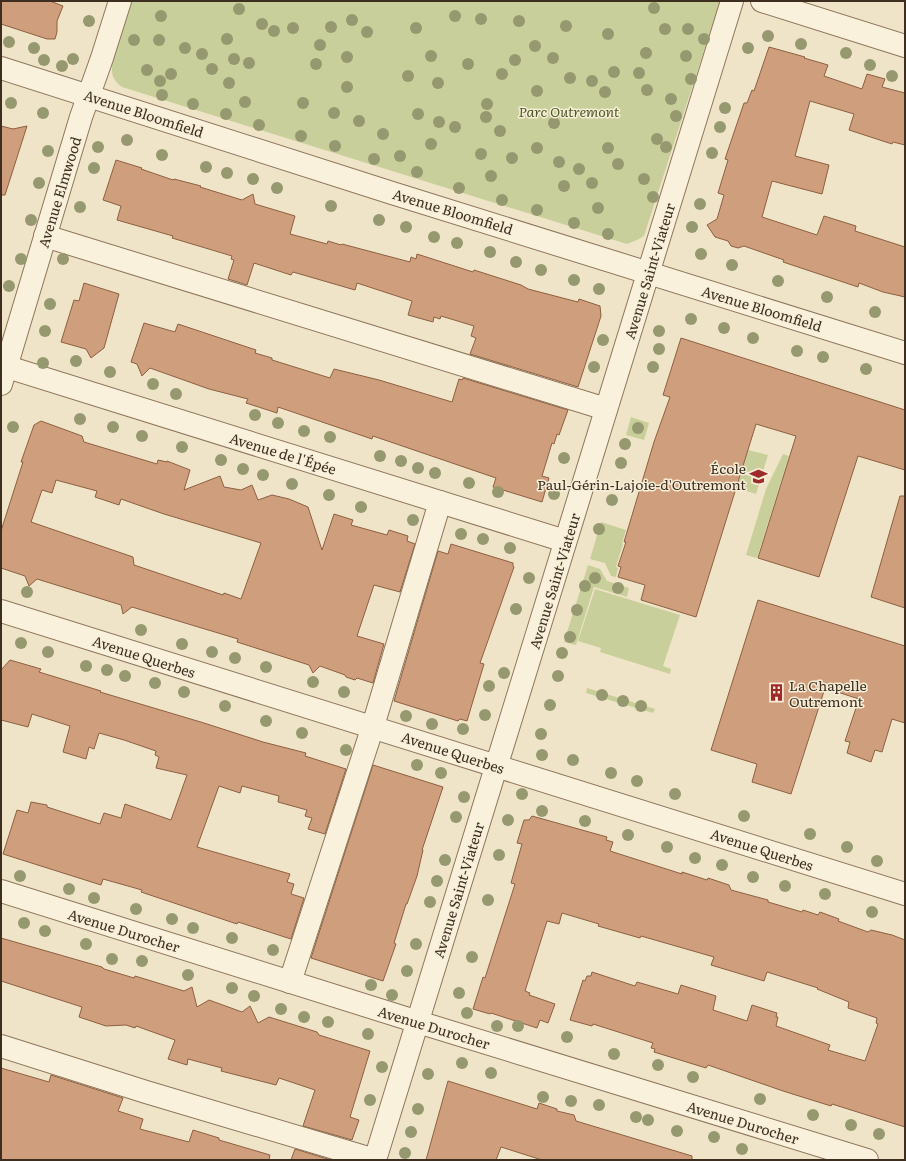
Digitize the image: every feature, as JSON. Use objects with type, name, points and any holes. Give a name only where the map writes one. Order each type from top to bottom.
[{"type":"street","name":"Avenue Elmwood","points":[[3,371],[88,96],[120,1]]},
{"type":"street","name":"Avenue Saint-Viateur","points":[[375,1160],[732,1]]},
{"type":"street","points":[[762,1],[905,46]]},
{"type":"street","name":"Avenue Bloomfield","points":[[1,68],[392,193],[905,353]]},
{"type":"street","points":[[45,236],[606,409]]},
{"type":"street","name":"Avenue de l'Épée","points":[[3,371],[565,541]]},
{"type":"street","points":[[290,982],[373,726],[440,502]]},
{"type":"street","name":"Avenue Querbes","points":[[1,611],[206,676],[373,726],[905,894]]},
{"type":"street","name":"Avenue Durocher","points":[[1,891],[418,1022],[867,1160]]},
{"type":"street","points":[[1,1046],[146,1092],[375,1160]]},
{"type":"green space","name":"Parc Outremont","points":[[132,1],[720,1],[644,236],[627,244],[122,87],[113,77],[112,64]]},
{"type":"green space","points":[[631,417],[649,423],[644,440],[626,435]]},
{"type":"green space","points":[[748,450],[768,455],[756,494],[737,488]]},
{"type":"green space","points":[[783,454],[789,456],[757,558],[746,555],[766,489]]},
{"type":"green space","points":[[601,522],[626,530],[616,567],[618,568],[616,577],[611,576],[605,563],[590,559]]},
{"type":"green space","points":[[588,565],[600,569],[607,581],[629,588],[627,597],[594,587],[576,645],[564,642]]},
{"type":"green space","points":[[595,589],[680,615],[663,666],[671,669],[670,674],[600,652],[601,648],[578,641]]},
{"type":"green space","points":[[587,688],[655,709],[653,713],[586,693]]},
{"type":"building","points":[[1,1],[50,1],[63,6],[57,21],[57,32],[55,39],[47,39],[1,24]]},
{"type":"building","points":[[769,47],[828,65],[824,76],[862,89],[867,74],[885,79],[882,87],[905,93],[905,145],[893,142],[892,144],[849,130],[854,114],[810,101],[795,156],[829,165],[822,194],[772,181],[762,217],[817,235],[824,216],[856,226],[855,231],[905,247],[905,297],[883,292],[859,283],[858,287],[783,262],[784,260],[744,246],[738,248],[731,246],[728,241],[715,237],[707,225],[717,219],[724,195],[718,193],[728,160],[725,159],[744,103],[747,103],[752,90],[754,91]]},
{"type":"building","points":[[1,126],[13,129],[27,126],[5,195],[1,195]]},
{"type":"building","points":[[116,160],[173,180],[201,186],[200,187],[242,200],[253,194],[255,204],[295,216],[290,234],[327,244],[328,241],[342,244],[410,262],[411,257],[416,259],[417,254],[473,272],[474,270],[521,285],[528,289],[578,302],[579,299],[600,306],[601,316],[578,387],[470,354],[476,338],[471,336],[474,326],[441,316],[440,319],[434,317],[433,322],[408,315],[412,301],[357,283],[355,290],[293,272],[291,275],[254,263],[247,285],[228,279],[234,260],[231,259],[232,256],[172,238],[173,236],[117,220],[121,206],[103,200]]},
{"type":"building","points":[[84,283],[119,294],[104,348],[91,358],[86,349],[61,342],[74,300],[79,301]]},
{"type":"building","points":[[144,323],[175,332],[178,324],[256,350],[255,353],[272,358],[272,360],[330,378],[334,369],[379,380],[452,402],[459,379],[462,380],[463,378],[568,410],[559,435],[557,434],[554,444],[552,443],[542,476],[549,478],[542,502],[493,487],[496,478],[373,436],[372,439],[278,407],[277,413],[246,403],[248,399],[209,389],[150,368],[142,376],[137,364],[131,362]]},
{"type":"building","points":[[681,338],[905,410],[905,470],[858,456],[819,577],[758,558],[796,436],[756,424],[696,617],[641,600],[645,585],[618,577],[621,567],[618,566],[626,542],[624,542],[654,442],[670,397],[663,395]]},
{"type":"building","points":[[41,421],[82,436],[84,442],[157,464],[158,460],[167,461],[190,470],[184,490],[220,476],[224,487],[241,490],[252,485],[258,500],[272,495],[289,499],[308,507],[322,550],[334,514],[353,520],[351,525],[387,535],[389,530],[408,536],[407,541],[415,544],[400,592],[374,585],[357,636],[384,644],[373,683],[357,678],[355,680],[320,666],[313,673],[309,665],[237,642],[238,639],[132,607],[123,614],[121,605],[37,579],[29,586],[25,576],[1,568],[1,531],[23,462],[21,462],[34,425]],"holes":[[[56,480],[97,491],[95,497],[119,505],[121,499],[164,514],[261,543],[241,599],[224,593],[223,595],[134,565],[133,557],[31,522],[42,490],[52,493]]]},
{"type":"building","points":[[900,496],[905,496],[905,608],[871,597]]},
{"type":"building","points":[[451,544],[513,563],[514,567],[480,663],[484,664],[467,721],[460,719],[458,721],[394,701],[438,551],[448,554]]},
{"type":"building","name":"La Chapelle Outremont","points":[[758,600],[905,646],[905,723],[892,719],[882,752],[875,750],[871,762],[847,753],[850,742],[845,741],[859,699],[825,688],[791,794],[752,782],[757,764],[711,750]]},
{"type":"building","points":[[10,660],[41,669],[39,672],[101,691],[100,692],[263,742],[306,753],[305,756],[346,769],[325,834],[308,829],[312,818],[305,816],[307,810],[278,802],[279,796],[242,786],[240,793],[219,786],[197,847],[290,874],[287,882],[294,884],[291,894],[304,898],[291,939],[238,922],[237,924],[141,892],[142,890],[103,879],[101,885],[3,854],[17,810],[28,813],[31,802],[47,805],[47,807],[100,824],[104,813],[121,818],[125,804],[171,820],[187,775],[156,768],[159,757],[155,755],[156,751],[124,740],[99,733],[94,749],[89,747],[86,759],[63,752],[70,726],[32,714],[28,727],[1,720],[1,670]]},
{"type":"building","points":[[373,765],[443,787],[422,850],[417,876],[406,904],[394,943],[396,944],[383,981],[311,958]]},
{"type":"building","points":[[532,816],[607,837],[606,840],[613,842],[610,851],[682,874],[682,872],[707,880],[708,878],[729,885],[731,890],[768,900],[768,902],[802,912],[803,910],[818,915],[820,912],[839,919],[838,921],[868,932],[871,930],[905,940],[905,1127],[832,1104],[831,1106],[783,1091],[708,1065],[706,1068],[654,1052],[655,1049],[651,1048],[653,1043],[593,1024],[592,1026],[570,1020],[583,980],[585,981],[587,976],[591,976],[592,972],[635,986],[637,982],[678,994],[681,985],[716,996],[713,1010],[747,1021],[752,1005],[777,1013],[776,1017],[778,1017],[776,1026],[830,1045],[828,1050],[865,1061],[878,1024],[876,1023],[877,1018],[848,1008],[849,1002],[817,989],[818,988],[767,972],[764,981],[711,965],[714,957],[641,936],[640,938],[598,926],[599,924],[562,913],[559,924],[547,921],[525,991],[530,993],[529,995],[555,1004],[548,1023],[540,1020],[537,1028],[491,1013],[473,1009],[483,977],[485,978],[515,884],[511,883],[522,844],[517,843],[524,820],[529,820]]},
{"type":"building","points":[[1,938],[102,967],[104,969],[134,978],[135,976],[184,991],[192,987],[197,1007],[209,1000],[242,1012],[250,1006],[258,1023],[269,1017],[370,1051],[350,1117],[359,1120],[352,1140],[303,1126],[315,1090],[279,1078],[276,1085],[221,1071],[222,1068],[188,1059],[187,1065],[168,1059],[175,1040],[136,1026],[135,1028],[126,1025],[106,1026],[79,1017],[82,1007],[1,981]]},
{"type":"building","points":[[1,1068],[49,1082],[51,1075],[123,1098],[118,1111],[143,1119],[140,1129],[189,1142],[193,1130],[219,1138],[219,1140],[270,1155],[269,1160],[1,1160]]},
{"type":"building","points":[[448,1081],[537,1109],[539,1103],[557,1109],[557,1111],[574,1115],[576,1121],[692,1156],[692,1160],[542,1160],[501,1147],[496,1160],[426,1160]]},
{"type":"building","points":[[295,1149],[331,1160],[291,1160]]},
{"type":"place","name":"École Paul-Gérin-Lajoie-d'Outremont","points":[[759,476]]},
{"type":"place","name":"La Chapelle Outremont","points":[[776,693]]}]
